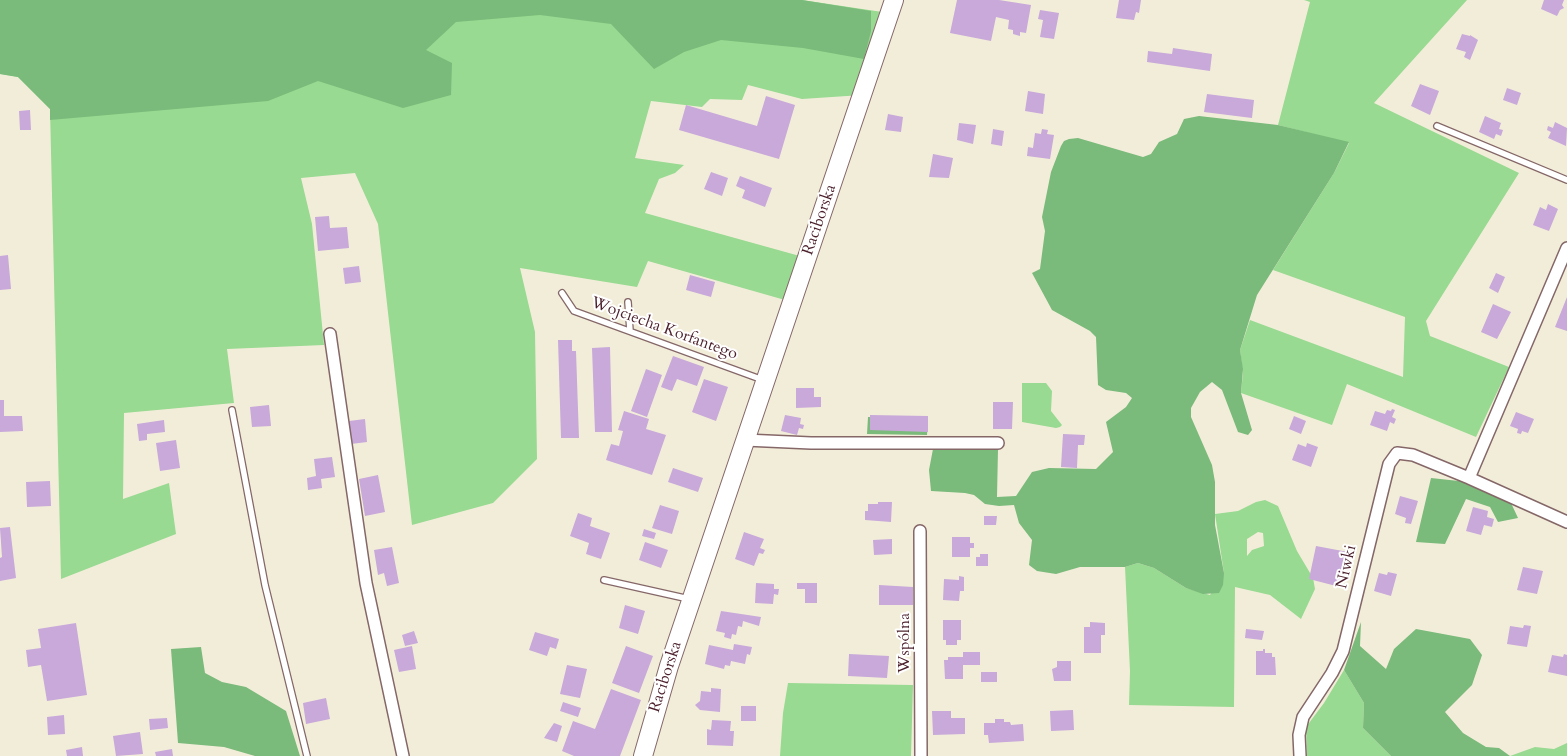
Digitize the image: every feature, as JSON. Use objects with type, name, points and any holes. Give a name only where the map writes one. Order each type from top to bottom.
[{"type":"main road","name":"Raciborska","points":[[643,756],[669,666],[894,0]]},
{"type":"street","points":[[1469,478],[1567,248]]},
{"type":"street","points":[[330,334],[366,583],[403,756]]},
{"type":"street","points":[[745,440],[812,443],[998,442]]},
{"type":"street","name":"Niwki","points":[[1300,756],[1299,735],[1302,717],[1332,673],[1343,651],[1389,464],[1397,453],[1413,455],[1567,522]]},
{"type":"street","name":"Wspólna","points":[[920,530],[921,756]]},
{"type":"lane","points":[[1437,126],[1567,180]]},
{"type":"lane","name":"Wojciecha Korfantego","points":[[562,293],[574,311],[765,381]]},
{"type":"lane","points":[[628,302],[630,332]]},
{"type":"lane","points":[[232,410],[265,585],[307,756]]},
{"type":"lane","points":[[604,580],[692,600]]},
{"type":"green space","points":[[0,0],[802,0],[889,13],[862,95],[802,99],[748,85],[742,100],[710,99],[702,107],[651,101],[635,158],[684,165],[675,173],[659,179],[645,213],[807,258],[792,302],[648,261],[637,287],[520,268],[535,332],[537,459],[493,503],[412,525],[378,224],[355,173],[301,178],[312,224],[324,345],[227,349],[234,403],[124,413],[123,499],[169,483],[176,534],[61,579],[50,109],[18,77],[0,74]]},
{"type":"green space","points":[[0,0],[802,0],[871,11],[871,31],[864,59],[803,48],[721,40],[684,52],[654,69],[611,24],[540,15],[456,22],[426,50],[452,63],[451,95],[403,108],[318,81],[268,101],[50,120],[50,109],[18,77],[0,74]]},
{"type":"green space","points":[[1304,0],[1467,0],[1374,103],[1519,173],[1426,321],[1430,336],[1509,367],[1476,437],[1347,384],[1332,425],[1241,393],[1243,373],[1240,350],[1250,320],[1403,377],[1405,317],[1273,270],[1334,173],[1349,143],[1278,125],[1310,2]]},
{"type":"green space","points":[[1199,116],[1278,125],[1349,142],[1334,173],[1257,295],[1240,350],[1243,369],[1241,393],[1252,430],[1248,435],[1238,432],[1222,390],[1212,382],[1200,392],[1191,408],[1191,417],[1212,465],[1215,482],[1215,525],[1224,573],[1223,585],[1219,593],[1203,594],[1186,588],[1154,568],[1138,563],[1125,567],[1080,567],[1056,574],[1037,571],[1029,565],[1032,540],[1019,523],[1014,505],[999,506],[985,504],[974,495],[931,491],[929,470],[933,449],[998,449],[997,497],[1016,496],[1032,472],[1049,468],[1096,469],[1113,452],[1106,422],[1126,407],[1132,398],[1126,393],[1106,390],[1098,385],[1096,337],[1090,331],[1052,310],[1032,273],[1040,269],[1045,231],[1042,217],[1051,172],[1061,146],[1064,141],[1069,139],[1078,138],[1143,157],[1151,154],[1159,142],[1177,134],[1184,119]]},
{"type":"green space","points":[[1022,383],[1046,383],[1052,391],[1051,411],[1062,425],[1060,427],[1056,428],[1022,422]]},
{"type":"green space","points":[[868,417],[928,419],[927,435],[867,434]]},
{"type":"green space","points":[[1431,478],[1468,482],[1511,503],[1518,518],[1498,522],[1490,507],[1466,499],[1445,544],[1416,542]]},
{"type":"green space","points":[[1265,500],[1278,506],[1297,551],[1313,578],[1315,589],[1301,619],[1270,595],[1235,587],[1234,707],[1129,705],[1130,671],[1125,567],[1138,563],[1154,568],[1186,588],[1210,595],[1224,573],[1215,514],[1238,511],[1256,502]],"holes":[[[1258,532],[1263,533],[1264,546],[1252,550],[1247,556],[1247,539]]]},
{"type":"green space","points":[[1361,622],[1360,646],[1386,669],[1394,649],[1416,629],[1470,639],[1482,655],[1472,685],[1445,712],[1463,733],[1486,747],[1499,748],[1510,756],[1391,756],[1363,728],[1364,703],[1344,670]]},
{"type":"green space","points":[[201,647],[205,673],[222,682],[246,687],[286,711],[300,756],[255,756],[224,747],[178,743],[171,649]]},
{"type":"green space","points":[[1344,670],[1364,703],[1363,728],[1391,756],[1307,756],[1306,727],[1324,703]]},
{"type":"green space","points":[[788,683],[913,685],[911,756],[780,756],[783,713]]},
{"type":"green space","points":[[1567,743],[1567,756],[1510,756],[1535,747],[1554,749]]},
{"type":"building","points":[[957,0],[999,0],[1031,5],[1026,33],[1020,32],[1020,36],[1013,34],[1013,30],[1008,29],[1009,20],[996,17],[991,41],[950,33]]},
{"type":"building","points":[[1119,0],[1141,0],[1139,13],[1136,12],[1134,20],[1116,18]]},
{"type":"building","points":[[1544,0],[1564,0],[1562,5],[1564,8],[1560,10],[1557,16],[1541,9]]},
{"type":"building","points":[[1040,10],[1059,13],[1054,39],[1040,37],[1043,20],[1038,19]]},
{"type":"building","points":[[1462,34],[1470,35],[1478,40],[1470,60],[1464,57],[1466,52],[1456,49]]},
{"type":"building","points":[[1173,48],[1212,54],[1210,71],[1147,62],[1148,51],[1172,54]]},
{"type":"building","points":[[1420,84],[1439,91],[1430,115],[1411,106]]},
{"type":"building","points":[[1507,88],[1521,93],[1517,105],[1503,100]]},
{"type":"building","points":[[1028,91],[1045,94],[1043,114],[1025,111]]},
{"type":"building","points":[[1207,94],[1254,100],[1252,118],[1204,112]]},
{"type":"building","points":[[766,96],[795,105],[779,159],[679,130],[686,105],[757,126]]},
{"type":"building","points":[[30,110],[31,130],[20,130],[19,111]]},
{"type":"building","points":[[888,114],[903,117],[901,132],[885,130]]},
{"type":"building","points":[[1485,116],[1501,123],[1499,129],[1503,130],[1501,136],[1496,134],[1494,139],[1479,132]]},
{"type":"building","points":[[1555,122],[1567,128],[1566,146],[1548,138],[1551,132],[1547,130],[1548,126],[1553,128]]},
{"type":"building","points":[[959,123],[976,125],[973,144],[957,140]]},
{"type":"building","points":[[993,129],[1004,131],[1002,146],[991,144]]},
{"type":"building","points":[[1042,129],[1048,130],[1047,134],[1054,135],[1050,159],[1027,156],[1028,147],[1033,148],[1035,133],[1041,134]]},
{"type":"building","points":[[933,154],[953,158],[949,178],[929,177]]},
{"type":"building","points":[[711,172],[728,178],[722,196],[704,189]]},
{"type":"building","points":[[740,176],[772,188],[765,207],[742,198],[745,190],[736,186]]},
{"type":"building","points":[[1548,204],[1558,209],[1549,231],[1533,225],[1540,207],[1546,210]]},
{"type":"building","points":[[329,216],[330,228],[347,227],[349,248],[318,251],[315,217]]},
{"type":"building","points":[[8,255],[11,289],[0,290],[0,256]]},
{"type":"building","points":[[359,266],[361,282],[345,284],[343,268]]},
{"type":"building","points":[[1496,273],[1505,277],[1498,293],[1489,288]]},
{"type":"building","points":[[690,275],[715,282],[711,297],[686,290]]},
{"type":"building","points":[[1567,297],[1567,331],[1555,327]]},
{"type":"building","points":[[1493,304],[1511,312],[1497,339],[1481,332]]},
{"type":"building","points":[[558,340],[572,340],[572,351],[576,351],[579,438],[561,438]]},
{"type":"building","points":[[610,347],[612,432],[595,432],[592,348]]},
{"type":"building","points":[[673,356],[704,367],[697,386],[677,379],[672,391],[661,387]]},
{"type":"building","points":[[646,369],[662,375],[647,417],[631,411]]},
{"type":"building","points":[[704,379],[728,387],[716,421],[692,412]]},
{"type":"building","points":[[796,388],[814,388],[814,397],[821,397],[821,407],[796,408]]},
{"type":"building","points":[[0,400],[4,400],[4,416],[22,416],[23,431],[0,432]]},
{"type":"building","points":[[993,402],[1013,402],[1012,429],[993,429]]},
{"type":"building","points":[[269,405],[271,426],[252,427],[250,407]]},
{"type":"building","points":[[1392,409],[1395,410],[1392,417],[1396,419],[1394,424],[1390,422],[1387,431],[1370,425],[1375,411],[1385,414],[1387,410],[1391,411]]},
{"type":"building","points":[[624,411],[649,419],[646,429],[666,435],[652,475],[606,460],[611,444],[619,446],[623,431],[618,430]]},
{"type":"building","points":[[1516,412],[1534,419],[1528,433],[1522,431],[1521,434],[1517,433],[1518,429],[1510,426]]},
{"type":"building","points":[[785,415],[801,418],[800,424],[804,425],[803,429],[799,428],[797,435],[781,431]]},
{"type":"building","points":[[870,415],[928,416],[928,432],[870,430]]},
{"type":"building","points":[[1294,416],[1306,421],[1301,434],[1289,429]]},
{"type":"building","points":[[365,419],[367,442],[351,444],[349,421]]},
{"type":"building","points":[[164,420],[165,432],[147,434],[147,440],[139,441],[137,424]]},
{"type":"building","points":[[1063,434],[1085,435],[1084,445],[1078,445],[1077,468],[1061,467]]},
{"type":"building","points":[[176,440],[180,468],[160,471],[156,443]]},
{"type":"building","points":[[1307,443],[1318,447],[1311,467],[1292,460],[1298,444],[1306,447]]},
{"type":"building","points":[[332,457],[335,477],[321,479],[322,488],[308,490],[307,478],[316,476],[314,459]]},
{"type":"building","points":[[673,468],[703,478],[698,492],[668,482]]},
{"type":"building","points":[[378,475],[385,512],[365,516],[359,479]]},
{"type":"building","points":[[50,481],[51,506],[27,507],[26,482]]},
{"type":"building","points":[[1400,496],[1418,501],[1411,524],[1405,523],[1406,518],[1395,514]]},
{"type":"building","points":[[878,502],[892,502],[891,522],[865,520],[865,511],[868,511],[868,504],[878,504]]},
{"type":"building","points":[[660,505],[679,511],[672,534],[652,528]]},
{"type":"building","points":[[1473,507],[1488,511],[1487,517],[1494,519],[1492,527],[1484,525],[1481,535],[1466,531]]},
{"type":"building","points":[[578,513],[592,518],[590,526],[610,533],[601,559],[586,554],[589,543],[570,536]]},
{"type":"building","points":[[984,516],[997,516],[996,525],[984,525]]},
{"type":"building","points":[[10,527],[16,578],[0,581],[0,558],[2,557],[0,528]]},
{"type":"building","points":[[644,529],[656,533],[654,539],[642,536]]},
{"type":"building","points":[[744,532],[764,539],[760,548],[765,550],[763,554],[759,553],[754,566],[735,559]]},
{"type":"building","points":[[952,537],[970,537],[970,543],[974,543],[974,548],[970,548],[970,557],[952,557]]},
{"type":"building","points":[[892,539],[892,554],[874,555],[873,540]]},
{"type":"building","points":[[645,542],[668,550],[661,568],[639,560]]},
{"type":"building","points":[[1316,546],[1348,552],[1340,587],[1309,579]]},
{"type":"building","points":[[392,547],[399,583],[387,586],[384,573],[378,575],[374,550]]},
{"type":"building","points":[[980,554],[988,554],[988,566],[976,566],[976,557],[980,557]]},
{"type":"building","points":[[1523,567],[1543,571],[1537,594],[1517,590]]},
{"type":"building","points":[[1388,572],[1397,574],[1391,596],[1374,591],[1379,573],[1387,575]]},
{"type":"building","points":[[959,576],[964,577],[964,591],[960,591],[959,601],[943,600],[944,579],[959,580]]},
{"type":"building","points":[[756,583],[774,584],[774,589],[779,589],[778,595],[774,594],[773,604],[755,603]]},
{"type":"building","points":[[797,583],[817,583],[817,603],[805,603],[805,589],[797,589]]},
{"type":"building","points":[[879,585],[913,587],[913,605],[879,605]]},
{"type":"building","points":[[625,605],[645,611],[638,634],[619,628]]},
{"type":"building","points":[[721,611],[761,617],[759,626],[743,621],[742,627],[738,626],[736,635],[732,634],[731,639],[724,637],[725,633],[716,631]]},
{"type":"building","points":[[943,620],[961,620],[961,640],[957,640],[957,645],[946,645],[946,640],[943,640]]},
{"type":"building","points":[[1090,622],[1105,623],[1105,635],[1101,635],[1101,653],[1084,653],[1084,627],[1090,627]]},
{"type":"building","points":[[76,623],[87,695],[47,701],[41,665],[28,667],[26,650],[41,648],[38,629]]},
{"type":"building","points":[[1524,625],[1531,626],[1527,647],[1507,644],[1510,626],[1523,628]]},
{"type":"building","points":[[1246,629],[1264,631],[1262,640],[1245,638]]},
{"type":"building","points":[[414,631],[418,643],[405,646],[402,635]]},
{"type":"building","points":[[535,632],[559,639],[556,649],[550,647],[547,656],[529,650]]},
{"type":"building","points":[[734,644],[752,647],[750,655],[747,654],[745,664],[731,661],[730,666],[725,665],[724,669],[705,664],[709,645],[733,650]]},
{"type":"building","points":[[412,646],[416,669],[399,672],[394,650]]},
{"type":"building","points":[[626,646],[653,656],[639,693],[612,683]]},
{"type":"building","points":[[1265,649],[1265,653],[1272,653],[1272,657],[1275,657],[1276,675],[1256,675],[1256,651],[1263,651]]},
{"type":"building","points":[[963,652],[980,652],[980,665],[963,665],[963,679],[945,679],[944,660],[948,660],[948,657],[963,657]]},
{"type":"building","points":[[849,654],[889,656],[887,678],[848,676]]},
{"type":"building","points":[[1564,654],[1567,655],[1567,676],[1548,672],[1552,655],[1563,657]]},
{"type":"building","points":[[1057,661],[1071,661],[1071,681],[1054,681],[1052,669],[1057,667]]},
{"type":"building","points":[[567,665],[587,669],[580,698],[560,694]]},
{"type":"building","points":[[981,672],[997,672],[997,682],[981,682]]},
{"type":"building","points":[[711,688],[721,689],[720,712],[700,710],[695,705],[700,701],[701,691],[711,692]]},
{"type":"building","points":[[611,689],[641,700],[620,756],[574,756],[562,751],[573,721],[595,729]]},
{"type":"building","points":[[326,698],[330,719],[306,724],[303,703]]},
{"type":"building","points":[[563,702],[581,708],[578,717],[560,711]]},
{"type":"building","points":[[741,706],[756,706],[756,721],[741,721]]},
{"type":"building","points":[[1073,710],[1074,730],[1051,731],[1050,711]]},
{"type":"building","points":[[932,711],[951,711],[951,718],[965,718],[965,734],[933,735]]},
{"type":"building","points":[[64,715],[65,734],[48,735],[47,717]]},
{"type":"building","points":[[167,718],[168,728],[150,730],[149,719]]},
{"type":"building","points":[[995,719],[1004,719],[1004,722],[1010,722],[1011,725],[1023,724],[1024,741],[989,743],[988,735],[984,735],[984,723],[995,723]]},
{"type":"building","points":[[712,720],[731,721],[730,731],[734,731],[733,746],[707,745],[707,729],[711,730]]},
{"type":"building","points":[[554,723],[562,726],[557,742],[544,738]]},
{"type":"building","points":[[140,732],[143,754],[116,756],[113,736]]},
{"type":"building","points":[[82,747],[83,756],[67,756],[66,750]]},
{"type":"building","points":[[172,749],[173,756],[156,756],[155,752]]}]
